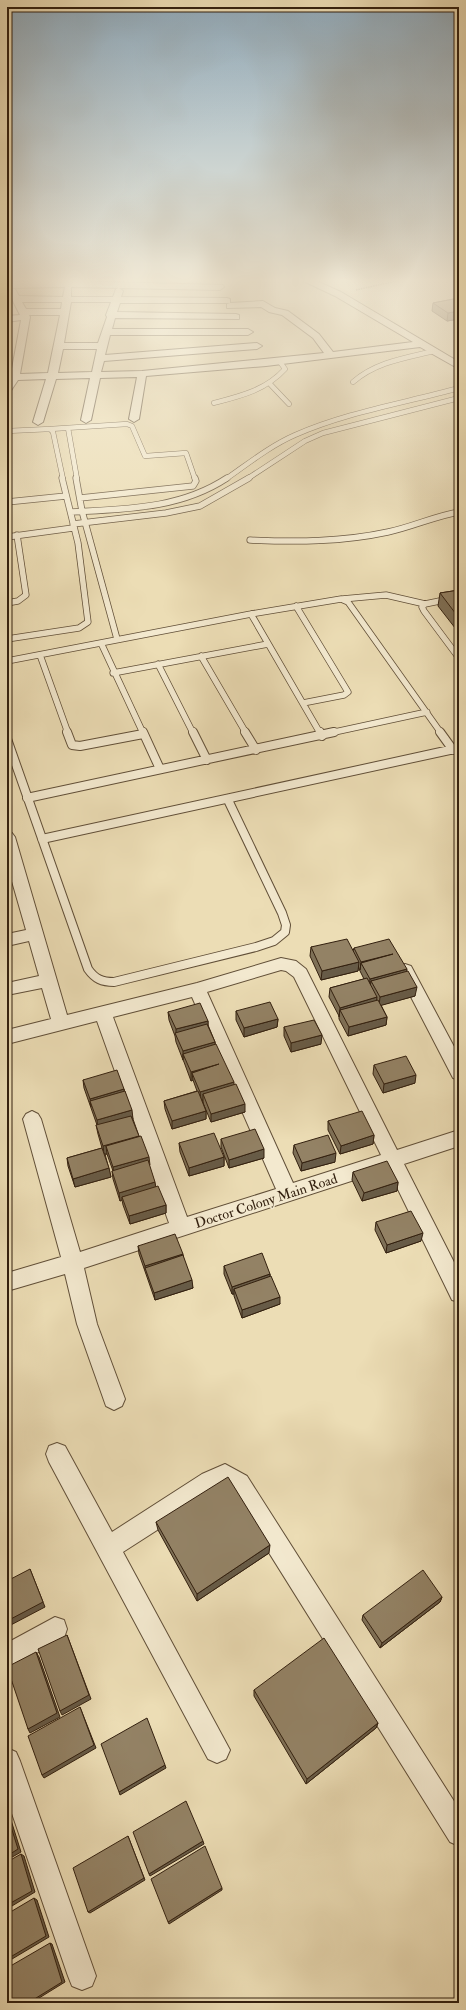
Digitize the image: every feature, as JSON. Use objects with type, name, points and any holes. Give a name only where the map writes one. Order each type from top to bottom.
[{"type":"street","points":[[38,422],[55,373]]},
{"type":"street","points":[[86,420],[96,373]]},
{"type":"street","points":[[7,390],[11,377],[95,376],[156,373]]},
{"type":"street","points":[[134,419],[142,374]]},
{"type":"street","points":[[8,842],[36,933],[61,1024]]},
{"type":"street","points":[[7,940],[36,933]]},
{"type":"street","points":[[396,954],[459,1072]]},
{"type":"street","points":[[7,1038],[197,989],[281,964],[295,968],[300,973],[459,1293]]},
{"type":"street","points":[[7,989],[49,980]]},
{"type":"street","points":[[197,989],[288,1194]]},
{"type":"street","points":[[103,1013],[182,1228]]},
{"type":"street","points":[[32,1119],[73,1263],[87,1324],[114,1398]]},
{"type":"street","name":"Doctor Colony Main Road","points":[[7,1282],[73,1263],[459,1138]]},
{"type":"street","points":[[57,1454],[217,1750]]},
{"type":"street","points":[[108,1548],[210,1482],[225,1475],[239,1484],[459,1832]]},
{"type":"street","points":[[7,1657],[55,1629]]},
{"type":"street","points":[[7,1761],[82,1976]]},
{"type":"lane","points":[[214,403],[262,389],[278,379],[282,373]]},
{"type":"lane","points":[[353,382],[366,373]]},
{"type":"lane","points":[[270,384],[289,404]]},
{"type":"lane","points":[[71,512],[127,508],[184,499],[210,489],[280,443],[305,430],[459,388]]},
{"type":"lane","points":[[7,537],[73,526],[86,522],[166,513],[200,506],[236,486],[305,440],[323,433],[365,421],[459,398]]},
{"type":"lane","points":[[7,431],[127,424],[132,426],[145,456],[186,453],[196,482],[193,486],[80,498]]},
{"type":"lane","points":[[68,428],[82,511],[117,639]]},
{"type":"lane","points":[[7,638],[79,628],[86,625],[88,622],[78,543],[52,432],[50,429]]},
{"type":"lane","points":[[7,502],[66,496]]},
{"type":"lane","points":[[250,540],[302,543],[342,540],[388,532],[459,512]]},
{"type":"lane","points":[[7,603],[18,601],[26,595],[17,535]]},
{"type":"lane","points":[[7,661],[251,614],[341,599],[386,595],[425,604],[459,597]]},
{"type":"lane","points":[[42,839],[228,800],[456,749],[427,712],[348,602],[341,599]]},
{"type":"lane","points":[[425,604],[422,607],[424,611],[459,658]]},
{"type":"lane","points":[[296,606],[347,688],[348,692],[344,695],[303,703]]},
{"type":"lane","points":[[251,614],[322,736]]},
{"type":"lane","points":[[101,643],[113,673],[160,769]]},
{"type":"lane","points":[[113,673],[268,644]]},
{"type":"lane","points":[[40,655],[72,745],[88,745],[143,734]]},
{"type":"lane","points":[[201,656],[256,750]]},
{"type":"lane","points":[[158,664],[206,760]]},
{"type":"lane","points":[[27,798],[322,736],[427,712]]},
{"type":"lane","points":[[7,739],[88,970],[96,979],[103,982],[114,982],[256,947],[276,940],[285,932],[287,927],[282,912],[228,800]]},
{"type":"building","points":[[459,590],[459,618],[440,593]]},
{"type":"building","points":[[347,939],[359,962],[322,971],[311,947]]},
{"type":"building","points":[[389,939],[407,969],[370,979],[361,963],[393,954],[361,962],[354,948]]},
{"type":"building","points":[[408,971],[417,987],[380,997],[371,981]]},
{"type":"building","points":[[367,978],[377,997],[340,1008],[330,988]]},
{"type":"building","points":[[378,1000],[387,1017],[349,1027],[340,1010]]},
{"type":"building","points":[[270,1002],[278,1019],[244,1028],[236,1011]]},
{"type":"building","points":[[200,1003],[208,1021],[176,1029],[168,1012]]},
{"type":"building","points":[[314,1020],[322,1035],[291,1043],[284,1027]]},
{"type":"building","points":[[207,1024],[215,1042],[183,1051],[175,1033]]},
{"type":"building","points":[[216,1044],[234,1082],[200,1092],[192,1073],[219,1064],[191,1072],[183,1054]]},
{"type":"building","points":[[406,1056],[416,1075],[384,1084],[374,1065]]},
{"type":"building","points":[[117,1070],[124,1089],[90,1099],[83,1080]]},
{"type":"building","points":[[236,1084],[245,1104],[211,1114],[203,1094]]},
{"type":"building","points":[[125,1091],[132,1110],[97,1120],[90,1101]]},
{"type":"building","points":[[198,1091],[206,1111],[172,1121],[164,1101]]},
{"type":"building","points":[[362,1111],[374,1135],[341,1146],[328,1121]]},
{"type":"building","points":[[131,1116],[139,1136],[103,1146],[96,1125]]},
{"type":"building","points":[[255,1129],[264,1149],[229,1160],[221,1139]]},
{"type":"building","points":[[214,1133],[224,1157],[189,1168],[179,1143]]},
{"type":"building","points":[[328,1135],[336,1153],[302,1163],[294,1145]]},
{"type":"building","points":[[141,1136],[149,1157],[113,1167],[106,1146]]},
{"type":"building","points":[[102,1148],[109,1168],[73,1179],[67,1158]]},
{"type":"building","points":[[148,1160],[155,1182],[119,1193],[112,1171]]},
{"type":"building","points":[[387,1161],[398,1182],[364,1193],[353,1172]]},
{"type":"building","points":[[158,1186],[166,1205],[129,1216],[122,1197]]},
{"type":"building","points":[[411,1211],[423,1233],[387,1245],[376,1222]]},
{"type":"building","points":[[175,1234],[183,1254],[145,1266],[138,1246]]},
{"type":"building","points":[[262,1253],[270,1274],[232,1287],[224,1266]]},
{"type":"building","points":[[183,1255],[192,1280],[154,1293],[145,1268]]},
{"type":"building","points":[[271,1276],[280,1297],[242,1310],[234,1289]]},
{"type":"building","points":[[228,1477],[270,1545],[197,1594],[156,1522]]},
{"type":"building","points":[[30,1569],[43,1602],[7,1621],[7,1581]]},
{"type":"building","points":[[423,1570],[442,1597],[382,1643],[363,1615]]},
{"type":"building","points":[[67,1635],[89,1695],[60,1711],[38,1649]]},
{"type":"building","points":[[324,1638],[378,1723],[307,1779],[254,1690]]},
{"type":"building","points":[[36,1652],[57,1713],[28,1729],[7,1667]]},
{"type":"building","points":[[80,1707],[94,1745],[42,1775],[28,1736]]},
{"type":"building","points":[[147,1718],[165,1765],[119,1792],[101,1744]]},
{"type":"building","points":[[186,1801],[203,1841],[149,1874],[133,1832]]},
{"type":"building","points":[[7,1814],[18,1849],[7,1856]]},
{"type":"building","points":[[128,1836],[144,1878],[88,1912],[73,1868]]},
{"type":"building","points":[[205,1846],[222,1888],[168,1922],[151,1879]]},
{"type":"building","points":[[21,1854],[32,1891],[7,1905],[7,1862]]},
{"type":"building","points":[[34,1898],[46,1936],[7,1959],[7,1914]]},
{"type":"building","points":[[50,1943],[62,1982],[28,2003],[7,2003],[7,1968]]}]
